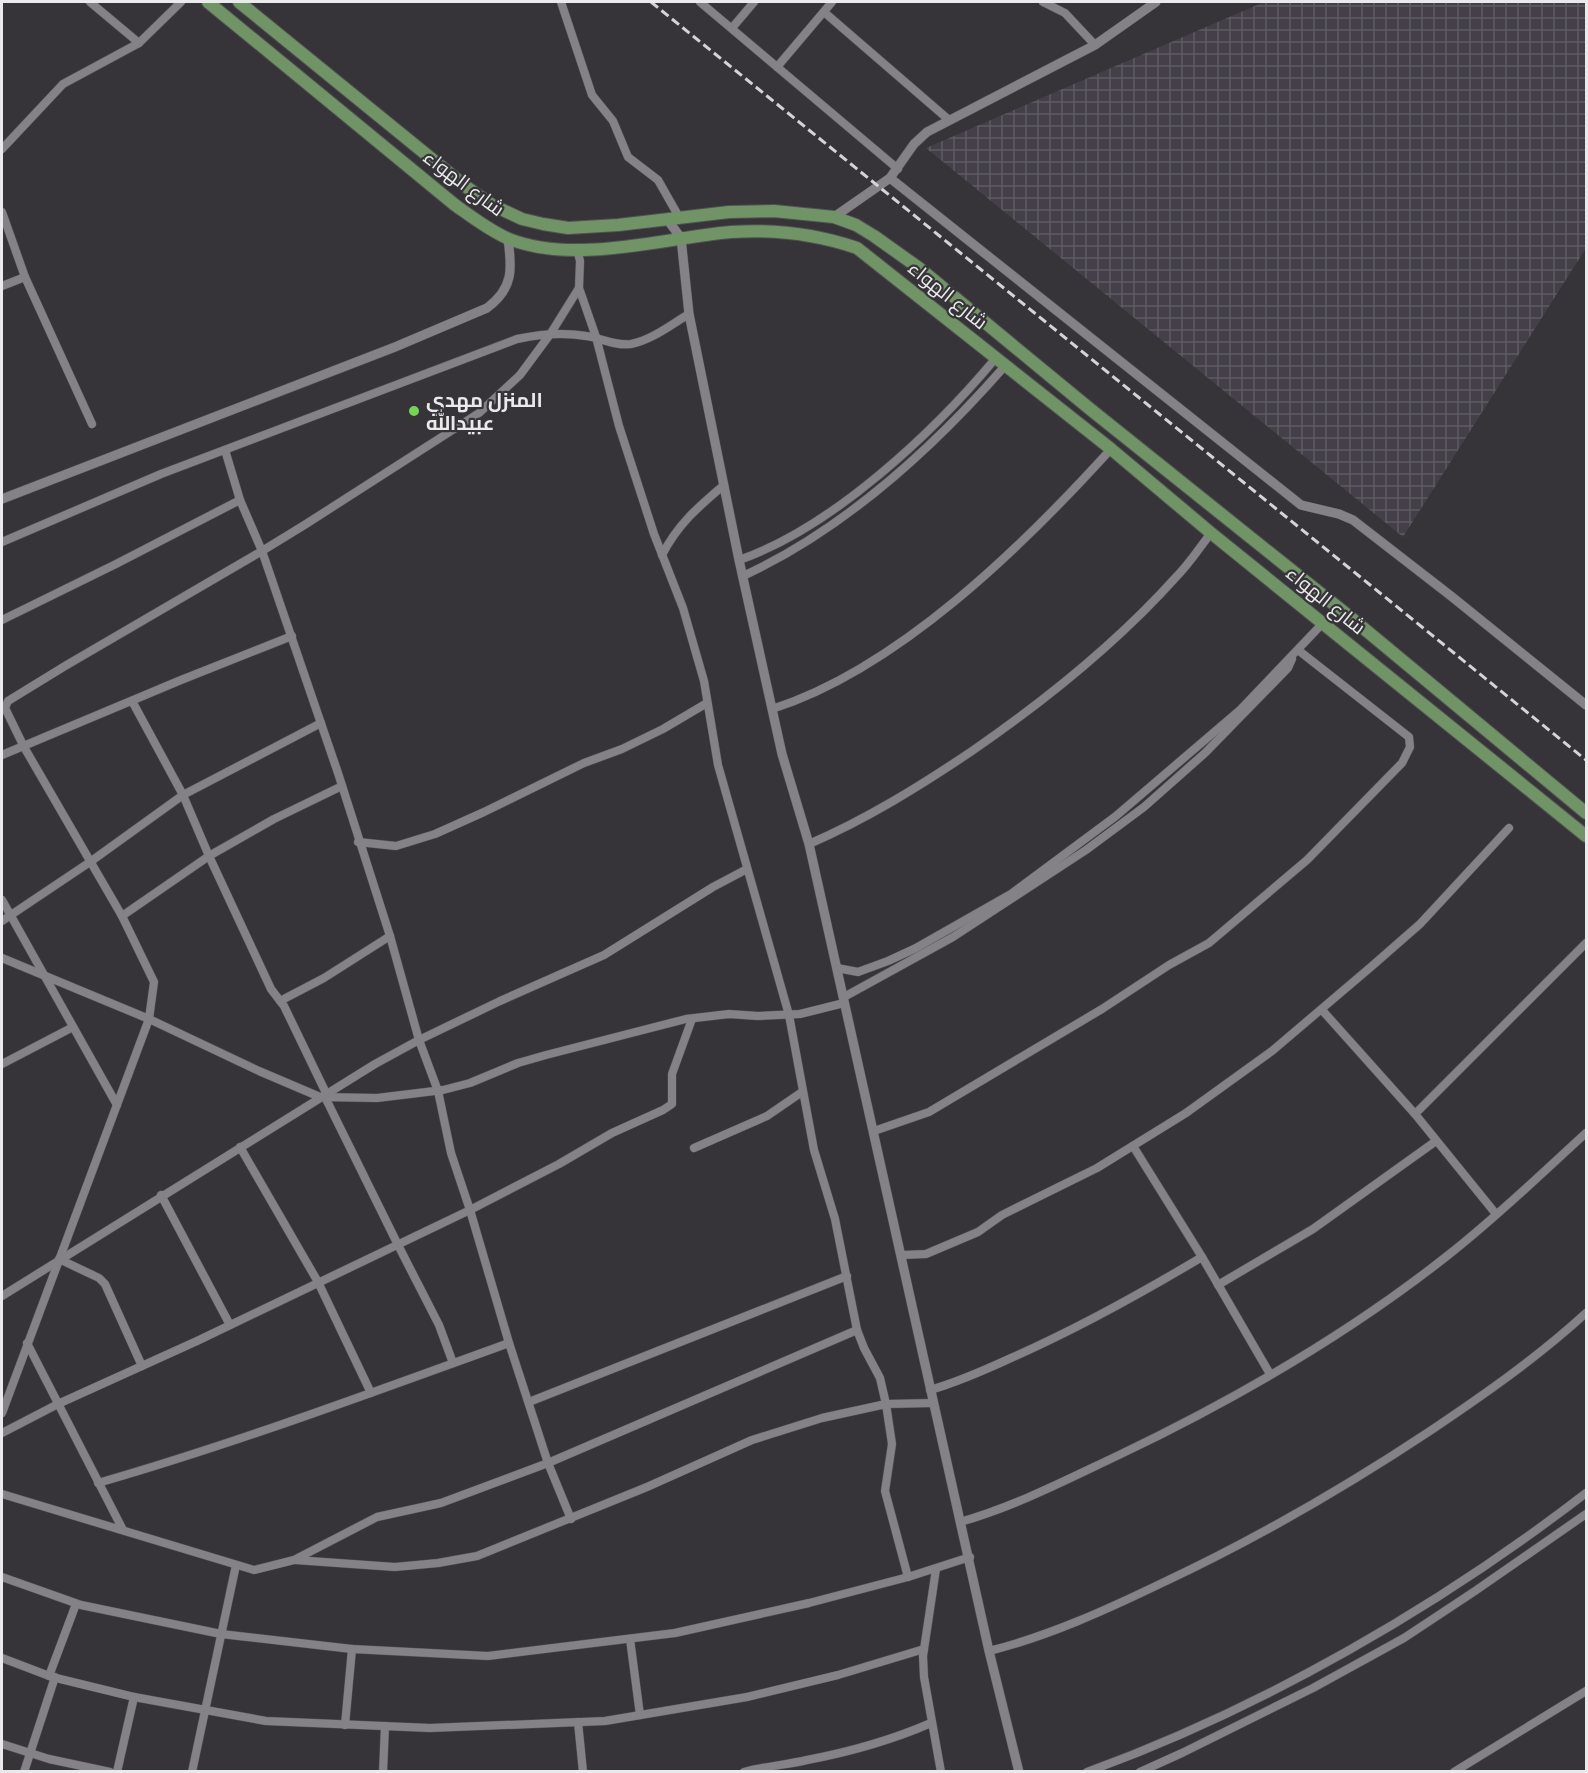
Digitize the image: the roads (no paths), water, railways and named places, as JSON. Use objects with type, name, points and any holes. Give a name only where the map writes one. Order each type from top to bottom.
[{"type":"main road","name":"شارع الهواء","points":[[208,2],[455,205],[488,228],[508,238],[552,248],[577,249],[733,232],[781,232],[814,235],[857,248],[1110,449],[1587,836]]},
{"type":"main road","name":"شارع الهواء","points":[[239,2],[465,186],[498,209],[522,219],[568,228],[618,225],[729,212],[774,211],[834,218],[856,225],[919,268],[1350,617],[1587,813]]},
{"type":"street","points":[[90,2],[139,43]]},
{"type":"street","points":[[2,149],[63,84],[139,43],[181,2]]},
{"type":"street","points":[[561,2],[592,95],[613,122],[628,157],[658,180],[681,238],[689,314],[739,560],[782,754],[809,844],[902,1255],[930,1390],[970,1557],[989,1651],[1019,1772]]},
{"type":"street","points":[[700,2],[898,169]]},
{"type":"street","points":[[732,28],[754,2]]},
{"type":"street","points":[[777,67],[832,2]]},
{"type":"street","points":[[1043,2],[1065,13],[1095,45]]},
{"type":"street","points":[[834,218],[890,178],[919,138],[949,120],[1095,45],[1156,2]]},
{"type":"street","points":[[824,12],[949,120]]},
{"type":"street","points":[[890,178],[1301,505],[1339,514],[1353,520],[1587,705]]},
{"type":"street","points":[[2,212],[25,277],[92,424]]},
{"type":"street","points":[[2,498],[384,351],[487,308],[497,301],[506,288],[510,276],[508,238]]},
{"type":"street","points":[[577,249],[580,261],[579,288],[596,338],[618,426],[662,555],[683,608],[704,681],[718,765],[789,1015],[814,1150],[835,1219],[857,1330],[880,1378],[892,1444],[885,1491],[908,1577]]},
{"type":"street","points":[[2,286],[25,277]]},
{"type":"street","points":[[2,1413],[149,1019],[154,982],[122,916],[3,708],[8,701],[64,666],[262,551],[479,413],[520,375],[551,333],[579,288]]},
{"type":"street","points":[[2,542],[124,489],[517,339],[551,333],[596,338],[621,345],[645,339],[689,314]]},
{"type":"street","points":[[739,560],[792,535],[886,469],[1000,363]]},
{"type":"street","points":[[743,576],[800,546],[854,507],[925,449],[972,404],[1000,363]]},
{"type":"street","points":[[772,709],[804,698],[843,678],[898,643],[943,610],[1033,531],[1110,449]]},
{"type":"street","points":[[225,450],[240,500],[262,551],[342,786],[358,842],[390,936],[419,1040],[438,1091],[451,1153],[509,1343],[548,1463],[571,1519]]},
{"type":"street","points":[[662,555],[671,537],[686,518],[724,484]]},
{"type":"street","points":[[2,620],[240,500]]},
{"type":"street","points":[[809,844],[846,828],[930,779],[1042,701],[1136,619],[1179,575],[1211,533]]},
{"type":"street","points":[[837,968],[858,972],[888,960],[916,948],[1011,894],[1125,808],[1240,710],[1323,623]]},
{"type":"street","points":[[2,755],[292,636]]},
{"type":"street","points":[[2,958],[149,1019],[259,1071],[324,1096],[377,1098],[438,1091],[470,1083],[546,1054],[692,1019],[729,1014],[789,1015],[821,1010],[844,1000],[953,937],[1086,850],[1144,807],[1228,731],[1288,668],[1296,651]]},
{"type":"street","points":[[874,1131],[929,1112],[1209,943],[1306,860],[1402,763],[1410,747],[1409,737],[1296,651]]},
{"type":"street","points":[[132,701],[183,795],[271,989],[280,1001],[324,1096],[439,1324],[453,1363]]},
{"type":"street","points":[[358,842],[396,846],[435,834],[584,763],[622,749],[663,729],[707,703]]},
{"type":"street","points":[[2,921],[90,862],[183,795],[321,723]]},
{"type":"street","points":[[122,916],[209,856],[274,819],[342,786]]},
{"type":"street","points":[[902,1255],[926,1254],[978,1232],[1002,1215],[1053,1191],[1133,1146],[1196,1106],[1272,1051],[1420,924],[1509,828]]},
{"type":"street","points":[[2,1296],[240,1147],[419,1040],[500,1001],[604,956],[713,887],[747,869]]},
{"type":"street","points":[[2,900],[117,1105]]},
{"type":"street","points":[[280,1001],[324,978],[390,936]]},
{"type":"street","points":[[1415,1114],[1587,943]]},
{"type":"street","points":[[1322,1010],[1415,1114],[1496,1214]]},
{"type":"street","points":[[2,1434],[58,1404],[230,1325],[470,1210],[559,1164],[612,1133],[663,1110],[672,1104],[672,1074],[692,1019]]},
{"type":"street","points":[[2,1064],[73,1027]]},
{"type":"street","points":[[694,1148],[767,1116],[802,1092]]},
{"type":"street","points":[[960,1522],[1001,1510],[1060,1484],[1166,1433],[1243,1392],[1393,1296],[1448,1255],[1587,1133]]},
{"type":"street","points":[[1218,1285],[1313,1229],[1436,1141]]},
{"type":"street","points":[[1133,1146],[1202,1257],[1270,1374]]},
{"type":"street","points":[[240,1147],[318,1282],[371,1393]]},
{"type":"street","points":[[161,1196],[230,1325]]},
{"type":"street","points":[[930,1390],[972,1375],[1054,1338],[1129,1300],[1202,1257]]},
{"type":"street","points":[[58,1259],[99,1278],[105,1284],[142,1366]]},
{"type":"street","points":[[529,1402],[847,1276]]},
{"type":"street","points":[[989,1651],[1029,1640],[1093,1615],[1212,1560],[1264,1533],[1363,1475],[1462,1409],[1546,1349],[1587,1313]]},
{"type":"street","points":[[2,1494],[254,1570],[294,1560],[376,1517],[441,1503],[548,1463],[857,1330]]},
{"type":"street","points":[[27,1343],[123,1530]]},
{"type":"street","points":[[98,1483],[172,1461],[509,1343]]},
{"type":"street","points":[[294,1560],[395,1566],[438,1563],[477,1556],[647,1487],[752,1440],[822,1418],[886,1404],[933,1403]]},
{"type":"street","points":[[1086,1772],[1175,1738],[1306,1674],[1396,1623],[1466,1578],[1587,1493]]},
{"type":"street","points":[[1140,1772],[1293,1698],[1404,1638],[1587,1514]]},
{"type":"street","points":[[2,1577],[76,1604],[221,1634],[352,1649],[488,1656],[686,1631],[809,1603],[936,1569],[970,1557]]},
{"type":"street","points":[[192,1772],[236,1565]]},
{"type":"street","points":[[936,1569],[924,1649],[924,1677],[941,1772]]},
{"type":"street","points":[[24,1772],[76,1604]]},
{"type":"street","points":[[630,1639],[640,1715]]},
{"type":"street","points":[[345,1725],[352,1649]]},
{"type":"street","points":[[2,1658],[52,1676],[134,1697],[266,1721],[430,1728],[605,1721],[747,1697],[837,1675],[924,1649]]},
{"type":"street","points":[[1454,1772],[1587,1691]]},
{"type":"street","points":[[117,1772],[134,1697]]},
{"type":"street","points":[[578,1722],[583,1772]]},
{"type":"street","points":[[744,1772],[769,1769],[855,1749],[897,1737],[931,1723]]},
{"type":"street","points":[[383,1772],[385,1726]]},
{"type":"street","points":[[2,1744],[49,1759],[110,1772]]},
{"type":"railway","points":[[651,2],[1586,760]]},
{"type":"place","name":"المنزل مهدي عبيدالله","points":[[414,411]]}]
